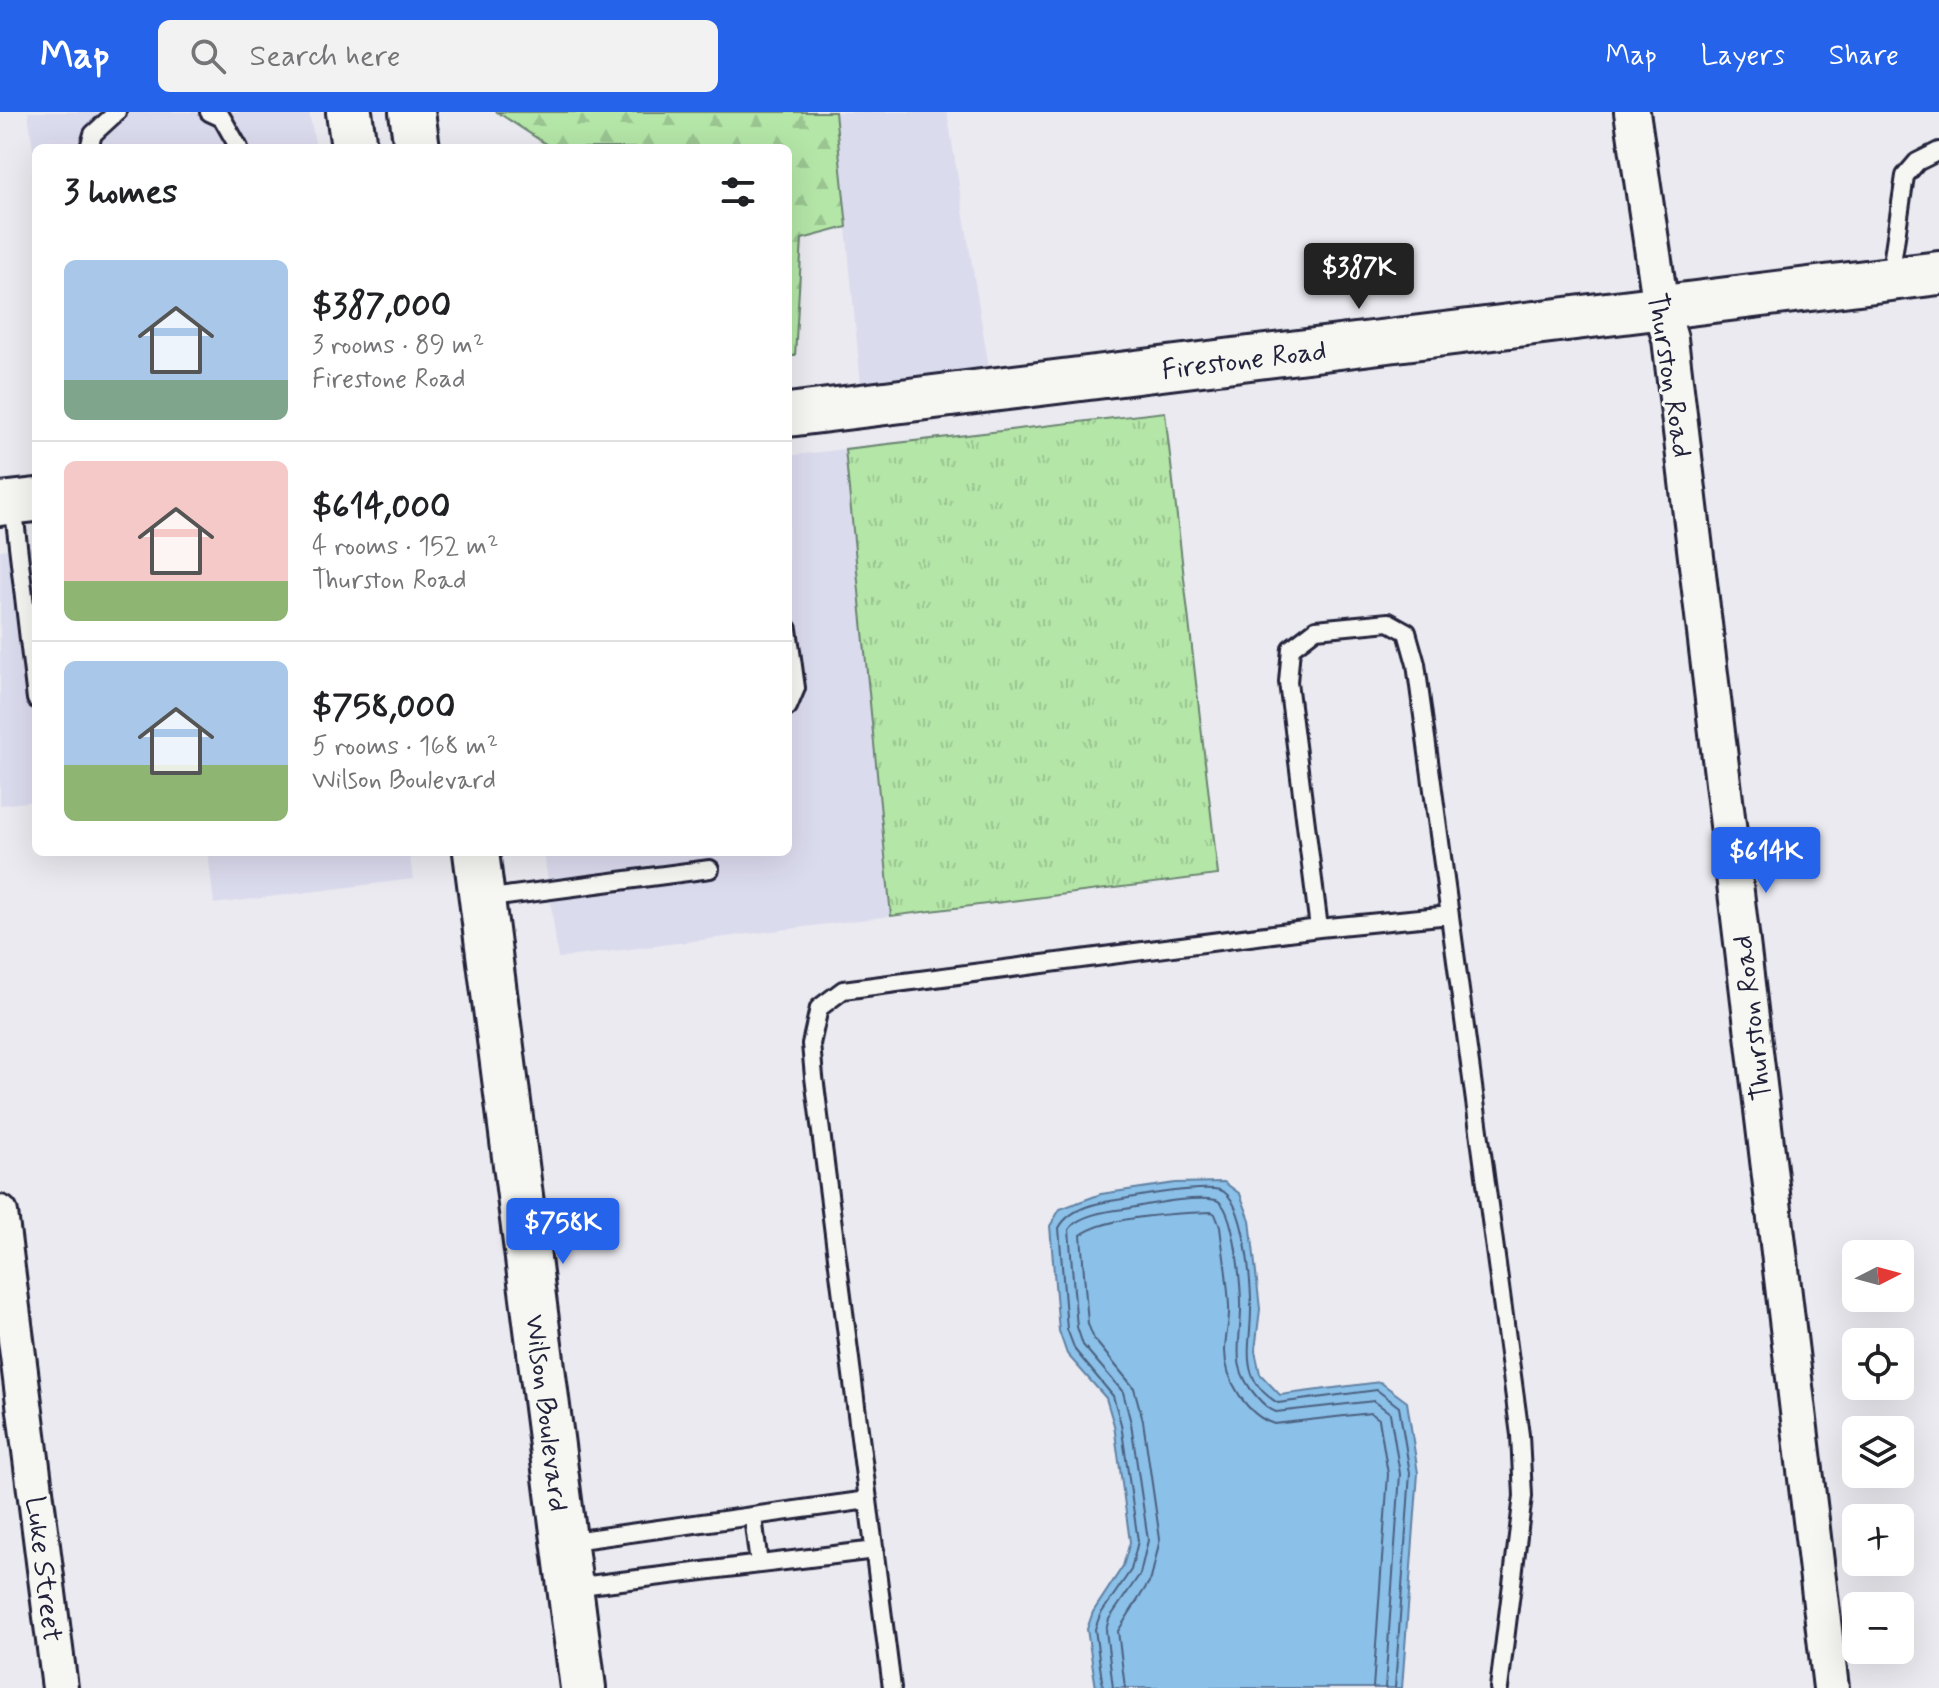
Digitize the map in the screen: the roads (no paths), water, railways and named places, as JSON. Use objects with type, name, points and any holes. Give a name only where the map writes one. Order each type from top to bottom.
[{"type":"main road","points":[[349,112],[353,144]]},
{"type":"main road","points":[[412,112],[416,144]]},
{"type":"main road","name":"Wilson Boulevard","points":[[476,856],[583,1688]]},
{"type":"street","name":"Thurston Road","points":[[1632,112],[1661,308],[1670,339],[1831,1688]]},
{"type":"street","name":"Firestone Road","points":[[792,415],[1939,273]]},
{"type":"street","name":"Luke Street","points":[[0,1213],[60,1688]]},
{"type":"lane","points":[[90,144],[93,134],[117,112]]},
{"type":"lane","points":[[209,112],[222,118],[237,144]]},
{"type":"lane","points":[[1890,279],[1905,176],[1917,162],[1939,151]]},
{"type":"lane","points":[[16,502],[32,660]]},
{"type":"lane","points":[[1319,928],[1288,682],[1291,648],[1316,629],[1389,622],[1407,632],[1416,664],[1520,1435],[1523,1496],[1499,1688]]},
{"type":"lane","points":[[792,658],[796,688],[792,698]]},
{"type":"lane","points":[[482,900],[710,869]]},
{"type":"lane","points":[[892,1688],[814,1077],[811,1044],[819,1008],[843,990],[1319,928],[1450,915]]},
{"type":"lane","points":[[565,1542],[868,1500]]},
{"type":"lane","points":[[753,1517],[759,1564]]},
{"type":"lane","points":[[570,1587],[875,1550]]},
{"type":"water","points":[[1224,1182],[1240,1194],[1250,1220],[1260,1309],[1255,1351],[1260,1374],[1280,1395],[1380,1382],[1407,1402],[1418,1473],[1402,1688],[1096,1688],[1087,1629],[1093,1612],[1123,1566],[1130,1542],[1114,1425],[1106,1398],[1067,1354],[1059,1331],[1050,1226],[1060,1209],[1101,1194],[1175,1183]]}]
